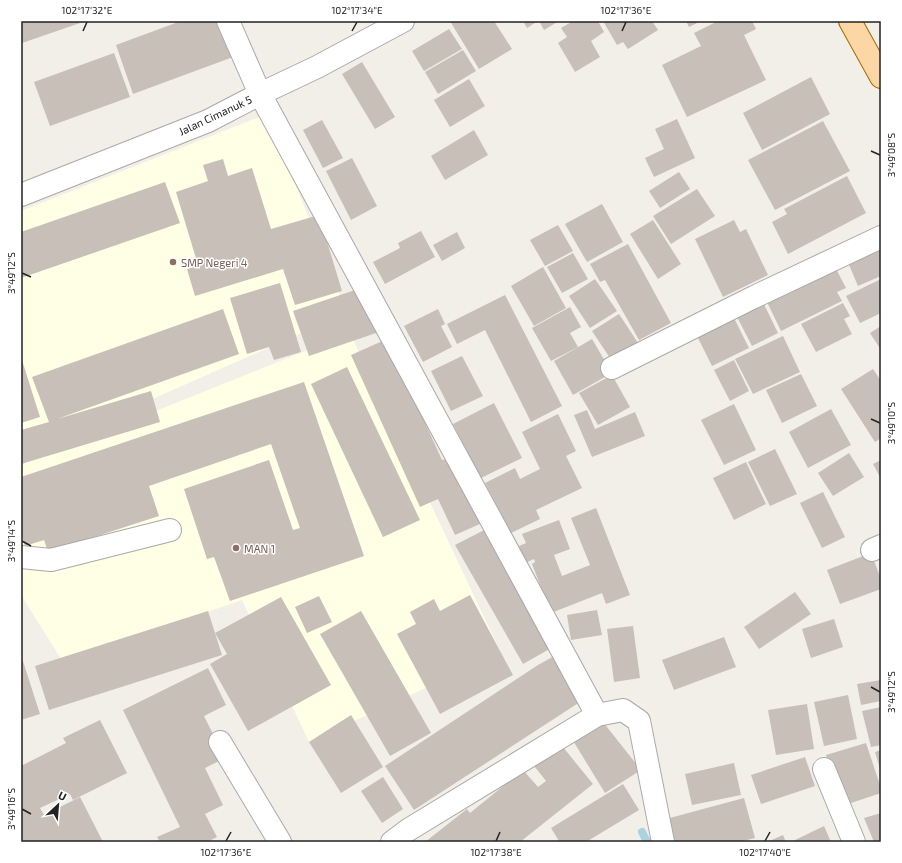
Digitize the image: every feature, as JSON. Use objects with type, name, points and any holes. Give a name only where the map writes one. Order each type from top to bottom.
[{"type":"main road","points":[[850,21],[881,77]]},
{"type":"street","points":[[228,21],[260,94],[597,715]]},
{"type":"street","name":"Jalan Cimanuk 5","points":[[21,195],[208,121],[317,67],[403,21]]},
{"type":"street","points":[[612,368],[754,297],[881,237]]},
{"type":"street","points":[[21,557],[51,560],[170,530]]},
{"type":"street","points":[[392,842],[408,830],[597,715],[623,710],[639,721],[664,842]]},
{"type":"street","points":[[220,742],[280,842]]},
{"type":"street","points":[[824,769],[854,842]]},
{"type":"shaded area","name":"SMP Negeri 4","points":[[267,114],[347,313],[21,457],[21,211]]},
{"type":"shaded area","name":"MAN 1","points":[[350,333],[501,653],[309,742],[242,600],[63,662],[21,595],[21,465]]},
{"type":"building","points":[[21,21],[86,21],[22,43]]},
{"type":"building","points":[[181,21],[220,21],[233,57],[133,94],[116,45]]},
{"type":"building","points":[[450,21],[494,21],[512,49],[479,69]]},
{"type":"building","points":[[523,21],[538,21],[527,28]]},
{"type":"building","points":[[539,21],[559,21],[544,30]]},
{"type":"building","points":[[573,21],[598,21],[604,32],[591,41],[600,57],[575,72],[558,43],[567,37],[561,28]]},
{"type":"building","points":[[603,21],[652,21],[658,30],[628,49],[623,42],[617,45]]},
{"type":"building","points":[[686,21],[701,21],[689,27]]},
{"type":"building","points":[[718,21],[752,21],[756,29],[744,35],[766,80],[687,117],[662,65],[701,46],[694,33]]},
{"type":"building","points":[[449,29],[462,49],[424,71],[412,51]]},
{"type":"building","points":[[463,50],[476,71],[438,94],[425,72]]},
{"type":"building","points":[[114,53],[130,97],[50,126],[34,82]]},
{"type":"building","points":[[362,62],[395,117],[375,129],[342,74]]},
{"type":"building","points":[[811,77],[830,114],[762,150],[743,113]]},
{"type":"building","points":[[469,79],[485,106],[450,127],[434,100]]},
{"type":"building","points":[[677,119],[695,158],[654,177],[645,158],[664,149],[655,129]]},
{"type":"building","points":[[322,120],[343,158],[323,168],[303,130]]},
{"type":"building","points":[[823,121],[850,171],[775,210],[748,160]]},
{"type":"building","points":[[474,130],[488,155],[445,180],[431,156]]},
{"type":"building","points":[[352,158],[377,206],[351,220],[326,171]]},
{"type":"building","points":[[223,159],[228,176],[252,168],[271,229],[319,215],[342,291],[295,305],[283,269],[195,296],[187,269],[198,265],[176,192],[208,181],[203,165]]},
{"type":"building","points":[[679,172],[690,189],[660,208],[649,191]]},
{"type":"building","points":[[847,176],[866,213],[788,254],[772,222],[787,214],[784,209]]},
{"type":"building","points":[[165,182],[180,223],[21,278],[21,232]]},
{"type":"building","points":[[697,189],[715,216],[671,244],[653,216]]},
{"type":"building","points":[[602,204],[623,242],[587,262],[565,224]]},
{"type":"building","points":[[653,220],[681,264],[658,279],[630,234]]},
{"type":"building","points":[[734,220],[740,232],[746,229],[768,275],[723,297],[695,239]]},
{"type":"building","points":[[558,225],[573,251],[545,266],[530,240]]},
{"type":"building","points":[[421,231],[435,257],[385,284],[373,262],[400,248],[398,243]]},
{"type":"building","points":[[457,232],[465,248],[442,261],[433,245]]},
{"type":"building","points":[[628,244],[671,323],[639,340],[605,280],[600,282],[590,264]]},
{"type":"building","points":[[881,245],[881,276],[858,286],[847,260]]},
{"type":"building","points":[[573,253],[588,279],[562,293],[547,267]]},
{"type":"building","points":[[834,265],[846,288],[837,292],[842,301],[781,331],[766,300]]},
{"type":"building","points":[[543,267],[566,308],[534,326],[511,286]]},
{"type":"building","points":[[595,279],[617,311],[590,328],[569,296]]},
{"type":"building","points":[[881,279],[881,313],[860,323],[846,296]]},
{"type":"building","points":[[280,283],[301,352],[274,360],[269,347],[247,354],[230,298]]},
{"type":"building","points":[[364,287],[379,332],[309,356],[293,311]]},
{"type":"building","points":[[505,295],[562,406],[531,422],[485,330],[457,344],[447,324]]},
{"type":"building","points":[[762,300],[778,333],[752,346],[735,313]]},
{"type":"building","points":[[843,303],[850,316],[844,319],[852,334],[816,352],[801,324]]},
{"type":"building","points":[[570,307],[581,327],[570,333],[578,347],[551,361],[532,328]]},
{"type":"building","points":[[223,309],[239,354],[57,419],[151,391],[160,422],[21,464],[21,430],[49,422],[32,377]]},
{"type":"building","points":[[438,309],[445,324],[441,326],[452,347],[423,362],[404,326]]},
{"type":"building","points":[[619,314],[640,346],[614,364],[592,331]]},
{"type":"building","points":[[732,314],[749,348],[712,366],[695,332]]},
{"type":"building","points":[[881,326],[881,350],[870,333]]},
{"type":"building","points":[[783,336],[800,372],[753,394],[735,359]]},
{"type":"building","points":[[387,339],[442,460],[452,458],[489,520],[455,535],[438,499],[420,507],[351,355]]},
{"type":"building","points":[[592,339],[612,373],[573,395],[554,361]]},
{"type":"building","points":[[462,356],[483,396],[451,411],[431,371]]},
{"type":"building","points":[[21,357],[40,417],[21,423]]},
{"type":"building","points":[[734,360],[749,391],[730,401],[714,370]]},
{"type":"building","points":[[347,367],[420,520],[383,537],[311,384]]},
{"type":"building","points":[[873,369],[881,381],[881,438],[875,442],[841,389]]},
{"type":"building","points":[[801,374],[817,406],[782,423],[766,390]]},
{"type":"building","points":[[612,375],[630,407],[598,425],[579,393]]},
{"type":"building","points":[[304,382],[364,556],[230,601],[214,557],[207,559],[184,489],[269,460],[293,530],[300,528],[271,444],[149,486],[159,516],[48,552],[44,540],[25,546],[21,533],[21,477]]},
{"type":"building","points":[[494,403],[522,458],[481,478],[453,424]]},
{"type":"building","points":[[734,404],[756,450],[724,465],[701,420]]},
{"type":"building","points":[[831,409],[851,445],[808,468],[789,432]]},
{"type":"building","points":[[587,410],[595,429],[635,412],[645,436],[592,457],[574,415]]},
{"type":"building","points":[[558,414],[576,451],[566,456],[582,488],[536,510],[540,519],[511,533],[485,483],[515,468],[520,479],[540,469],[522,432]]},
{"type":"building","points":[[775,449],[797,494],[770,506],[748,462]]},
{"type":"building","points":[[849,453],[864,477],[833,496],[818,473]]},
{"type":"building","points":[[881,460],[881,479],[873,464]]},
{"type":"building","points":[[746,462],[766,504],[734,520],[713,478]]},
{"type":"building","points":[[823,492],[845,537],[822,548],[800,503]]},
{"type":"building","points":[[596,508],[630,595],[606,604],[602,593],[551,613],[532,564],[535,562],[534,559],[525,563],[519,546],[526,543],[522,534],[559,520],[570,549],[554,555],[562,576],[590,565],[571,518]]},
{"type":"building","points":[[490,527],[553,647],[523,664],[455,545]]},
{"type":"building","points":[[871,553],[881,579],[881,589],[840,604],[827,570]]},
{"type":"building","points":[[795,592],[811,614],[759,649],[744,627]]},
{"type":"building","points":[[470,595],[513,675],[440,714],[397,634],[416,624],[410,612],[434,599],[440,611]]},
{"type":"building","points":[[319,596],[332,622],[307,633],[295,607]]},
{"type":"building","points":[[281,597],[331,685],[248,731],[210,664],[227,654],[215,633]]},
{"type":"building","points":[[597,610],[602,635],[571,640],[567,615]]},
{"type":"building","points":[[208,611],[222,655],[49,710],[35,666]]},
{"type":"building","points":[[361,611],[431,733],[390,756],[320,634]]},
{"type":"building","points":[[834,619],[843,647],[811,658],[802,629]]},
{"type":"building","points":[[633,626],[640,678],[614,682],[607,629]]},
{"type":"building","points":[[724,637],[736,667],[674,690],[662,660]]},
{"type":"building","points":[[21,655],[40,714],[21,720]]},
{"type":"building","points":[[556,655],[583,700],[414,810],[385,766],[538,665]]},
{"type":"building","points":[[208,668],[226,705],[204,716],[225,758],[205,768],[223,805],[205,814],[217,837],[207,842],[160,842],[157,837],[180,827],[123,710]]},
{"type":"building","points":[[881,680],[881,701],[861,705],[857,684]]},
{"type":"building","points":[[848,695],[857,739],[824,746],[814,702]]},
{"type":"building","points":[[807,704],[814,749],[776,755],[768,710]]},
{"type":"building","points":[[881,707],[881,745],[871,747],[862,711]]},
{"type":"building","points":[[351,715],[383,767],[341,793],[309,742]]},
{"type":"building","points":[[100,720],[127,773],[73,800],[70,794],[40,808],[44,815],[80,797],[103,842],[21,842],[21,766],[66,743],[63,738]]},
{"type":"building","points":[[603,722],[641,770],[605,793],[572,739]]},
{"type":"building","points":[[558,741],[593,784],[520,842],[425,842],[467,809],[470,813],[523,770],[538,787],[546,781],[531,762]]},
{"type":"building","points":[[866,743],[881,788],[881,793],[842,806],[826,755]]},
{"type":"building","points":[[881,750],[881,772],[875,752]]},
{"type":"building","points":[[805,757],[815,786],[761,804],[751,775]]},
{"type":"building","points":[[734,763],[741,795],[692,805],[685,774]]},
{"type":"building","points":[[383,777],[403,809],[382,823],[361,791]]},
{"type":"building","points":[[623,784],[639,810],[586,842],[557,842],[559,841],[551,828]]},
{"type":"building","points":[[744,798],[755,838],[739,842],[673,842],[666,819]]},
{"type":"building","points":[[881,813],[881,842],[874,842],[864,818]]},
{"type":"building","points":[[824,826],[831,842],[791,842]]},
{"type":"building","points":[[783,835],[786,842],[767,842]]},
{"type":"waterway","points":[[642,832],[647,842]]},
{"type":"place","name":"SMP Negeri 4","points":[[173,262]]},
{"type":"place","name":"MAN 1","points":[[236,548]]}]
